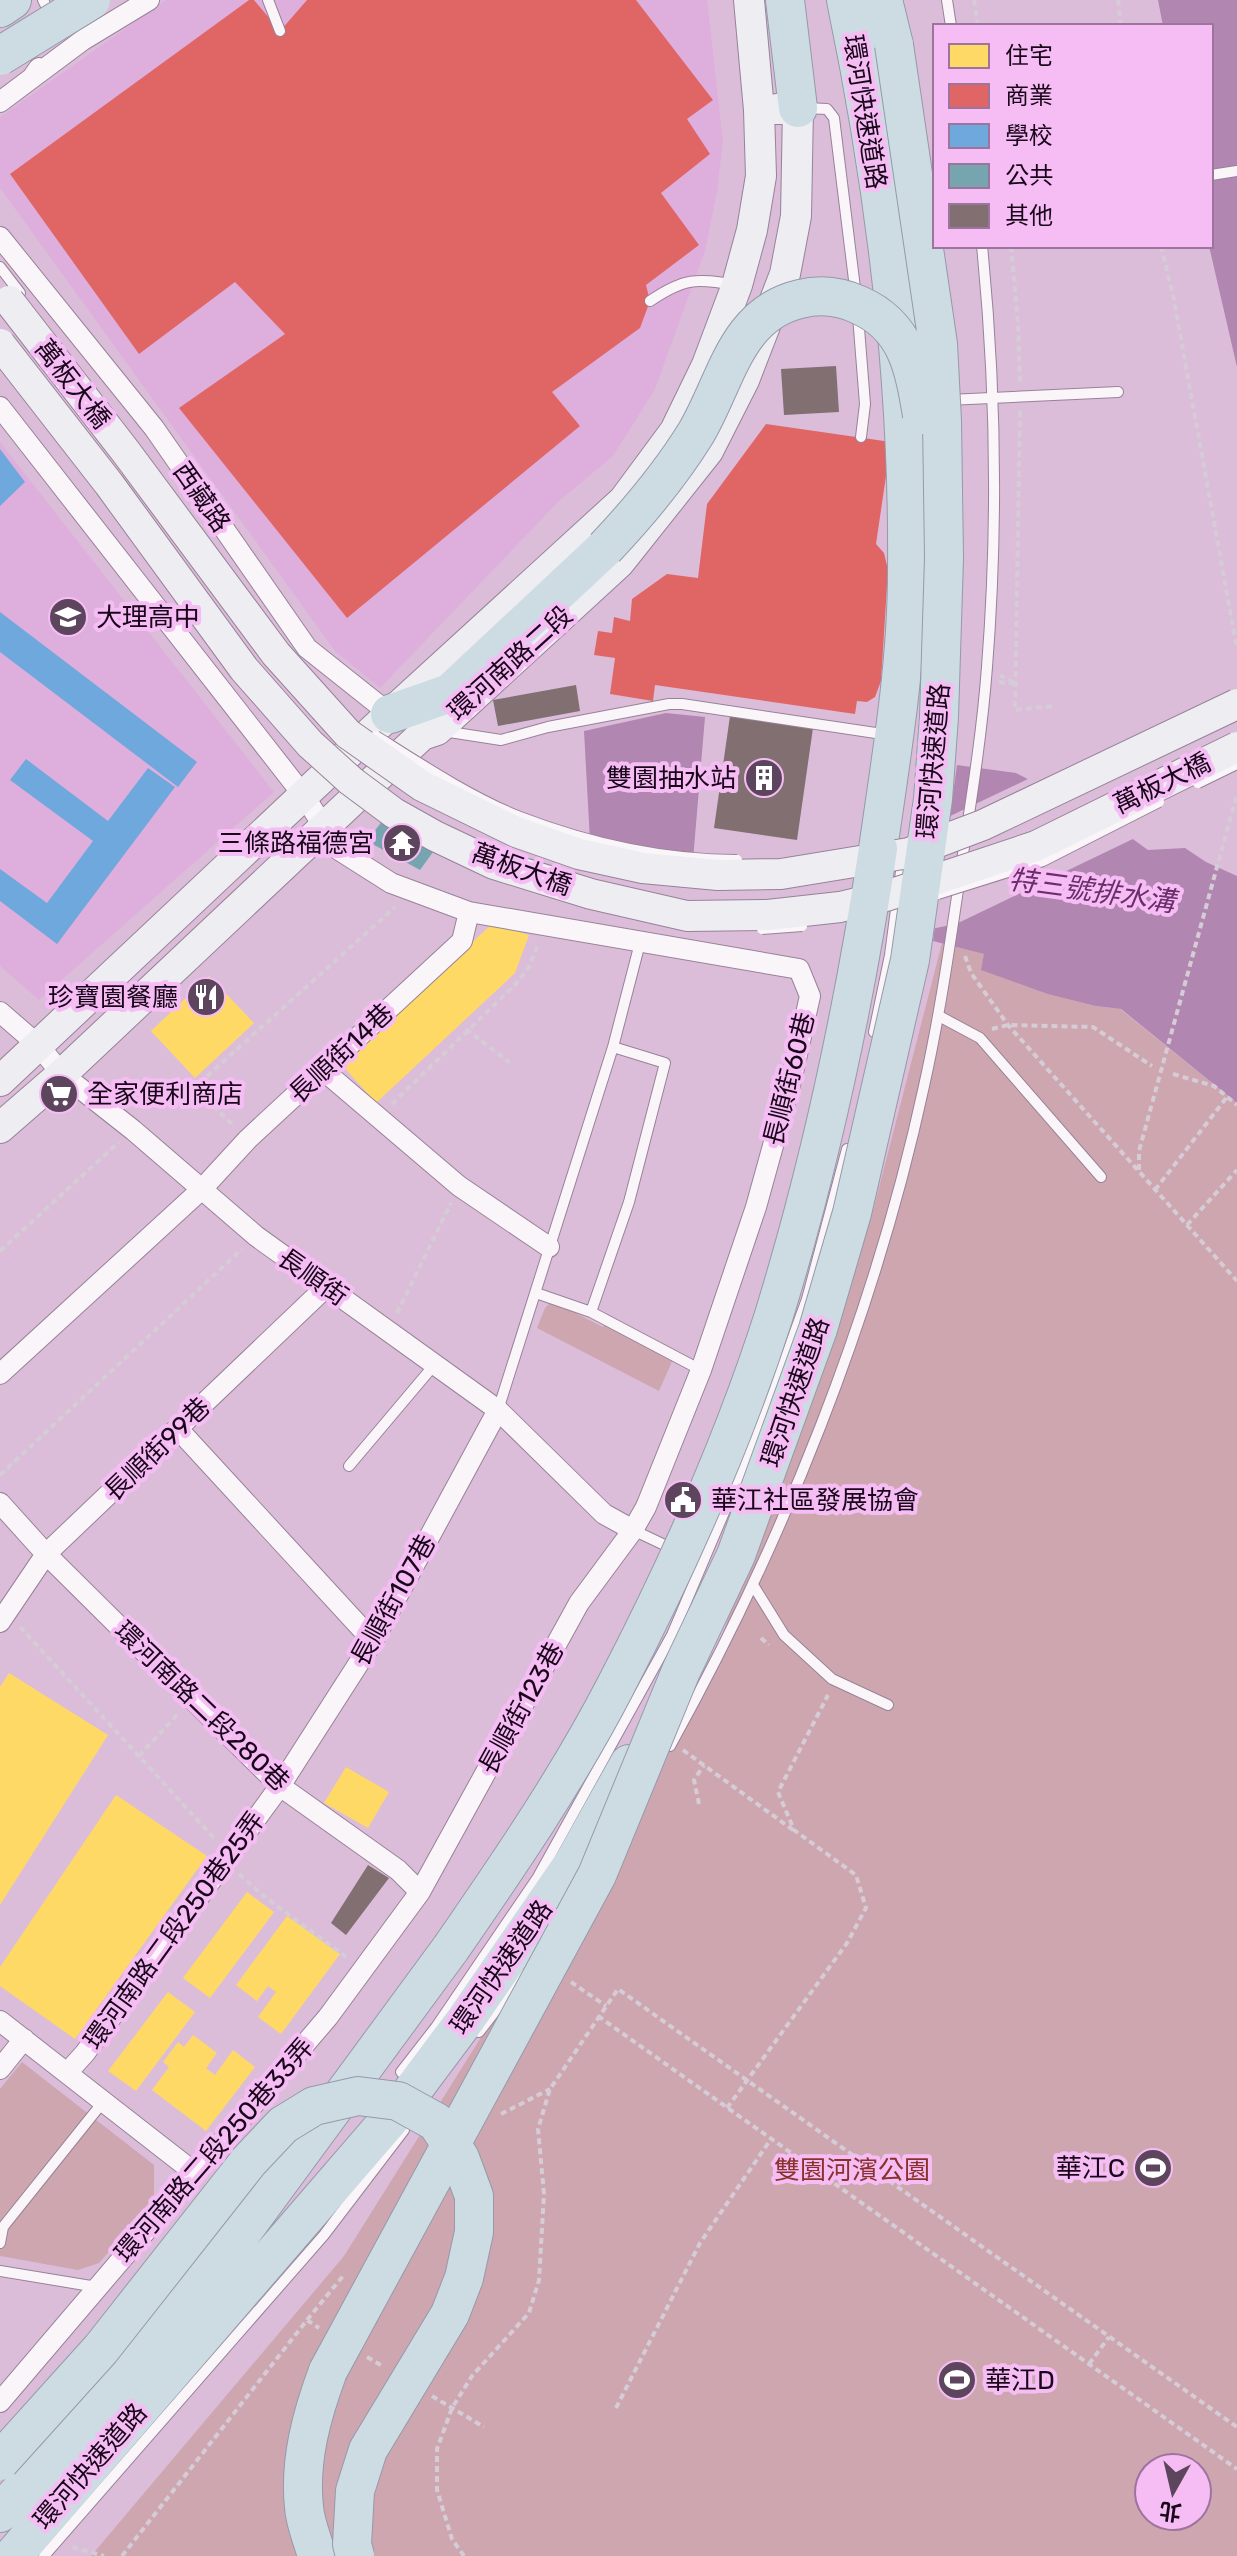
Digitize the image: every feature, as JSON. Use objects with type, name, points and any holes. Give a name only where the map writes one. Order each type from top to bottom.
[{"type":"highway","points":[[0,8],[12,0]]},
{"type":"highway","points":[[0,56],[91,0]]},
{"type":"highway","points":[[785,0],[798,108]]},
{"type":"highway","name":"環河快速道路","points":[[0,2513],[121,2382],[243,2231],[451,1948],[519,1850],[614,1690],[676,1565],[730,1435],[773,1317],[810,1191],[885,851],[920,402],[846,0]]},
{"type":"highway","name":"環河快速道路","points":[[13,2556],[390,2118],[438,2056],[574,1862],[681,1671],[736,1555],[818,1329],[852,1213],[910,960],[933,799],[939,717],[944,558],[938,344],[894,45],[883,0]]},
{"type":"highway","points":[[375,720],[450,693],[605,548],[667,476],[710,407],[747,330],[765,314],[787,302],[824,296],[848,300],[872,310],[890,326],[914,368],[923,422],[939,717]]},
{"type":"highway","points":[[317,2556],[303,2509],[305,2457],[313,2411],[328,2371],[597,1875],[681,1671]]},
{"type":"highway","points":[[0,2461],[101,2349],[249,2161],[283,2125],[314,2106],[358,2096],[398,2101],[436,2122],[460,2158],[474,2196],[474,2232],[464,2278],[450,2314],[368,2450],[355,2491],[352,2544],[355,2556]]},
{"type":"street","points":[[0,102],[83,40],[149,0]]},
{"type":"street","name":"環河南路二段","points":[[0,1081],[304,796],[375,720],[624,500],[675,431],[707,365],[737,285],[752,230],[761,176],[759,110],[749,0]]},
{"type":"street","points":[[32,78],[42,63],[50,6]]},
{"type":"street","points":[[759,110],[798,108]]},
{"type":"street","name":"環河南路二段","points":[[0,1128],[62,1074],[322,827],[619,563],[708,451],[744,380],[785,274],[796,216],[798,108]]},
{"type":"street","name":"西藏路","points":[[0,237],[154,428],[307,648],[375,720],[430,732]]},
{"type":"street","name":"萬板大橋","points":[[14,298],[276,654],[348,734],[422,786],[454,803],[516,832],[579,854],[643,868],[718,875],[781,874],[909,853],[983,825],[1237,704]]},
{"type":"street","name":"萬板大橋","points":[[0,344],[109,484],[244,669],[310,744],[351,781],[394,813],[494,864],[591,894],[687,916],[768,915],[840,907],[886,896],[1036,846],[1237,747]]},
{"type":"street","points":[[0,407],[304,796],[322,827]]},
{"type":"street","points":[[675,431],[708,451]]},
{"type":"street","name":"長順街60巷","points":[[322,827],[339,850],[391,883],[469,912],[799,969],[810,996],[792,1077],[756,1207],[701,1370],[646,1507],[633,1530]]},
{"type":"street","name":"長順街14巷","points":[[0,1374],[202,1189],[248,1139],[462,941],[469,912]]},
{"type":"street","name":"長順街","points":[[0,1012],[38,1045],[62,1074],[133,1130],[256,1236],[498,1410],[604,1514],[633,1530]]},
{"type":"street","points":[[324,1071],[459,1186],[549,1247]]},
{"type":"street","name":"長順街99巷","points":[[3,1617],[46,1554],[327,1286]]},
{"type":"street","name":"長順街107巷","points":[[280,1786],[373,1641],[498,1410]]},
{"type":"street","points":[[178,1429],[373,1641]]},
{"type":"street","name":"環河南路二段280巷","points":[[0,1503],[46,1554],[280,1786],[398,1870],[420,1892]]},
{"type":"street","name":"長順街123巷","points":[[420,1892],[579,1603],[633,1530]]},
{"type":"street","name":"環河南路二段250巷25弄","points":[[67,2073],[85,2053],[280,1786]]},
{"type":"street","name":"環河南路二段250巷33弄","points":[[0,2402],[328,2017],[420,1892]]},
{"type":"street","points":[[0,2021],[195,2173]]},
{"type":"street","points":[[0,2069],[24,2039]]},
{"type":"lane","points":[[268,0],[280,31]]},
{"type":"lane","points":[[947,0],[951,24]]},
{"type":"lane","points":[[906,100],[916,114],[933,231]]},
{"type":"lane","points":[[798,108],[827,109],[834,118],[864,375],[865,404],[861,437]]},
{"type":"lane","points":[[1213,175],[1237,171]]},
{"type":"lane","points":[[935,248],[938,268],[920,402],[1118,392]]},
{"type":"lane","points":[[664,1755],[753,1585],[832,1399],[892,1215],[924,1089],[947,964],[975,772],[988,653],[993,535],[993,398],[982,248]]},
{"type":"lane","points":[[0,267],[14,298]]},
{"type":"lane","points":[[650,301],[687,280],[737,285]]},
{"type":"lane","points":[[77,369],[229,571]]},
{"type":"lane","points":[[67,450],[281,728],[369,808],[485,872],[581,902],[685,926],[730,928]]},
{"type":"lane","points":[[956,822],[995,807],[1237,692]]},
{"type":"lane","points":[[430,732],[501,740],[563,724],[682,704],[894,736]]},
{"type":"lane","points":[[375,720],[432,771],[518,816],[583,839],[704,858],[749,860]]},
{"type":"lane","points":[[1186,789],[1237,764]]},
{"type":"lane","points":[[855,917],[1043,861],[1173,795]]},
{"type":"lane","points":[[917,837],[943,827]]},
{"type":"lane","points":[[871,1047],[890,955],[885,851]]},
{"type":"lane","points":[[746,928],[815,925]]},
{"type":"lane","points":[[498,1410],[613,1047],[640,943]]},
{"type":"lane","points":[[939,1016],[980,1038],[1101,1177]]},
{"type":"lane","points":[[591,1312],[629,1202],[665,1063],[613,1047]]},
{"type":"lane","points":[[401,2072],[436,2027],[538,1877],[672,1635],[761,1425],[807,1299],[850,1140]]},
{"type":"lane","points":[[536,1293],[591,1312],[701,1370]]},
{"type":"lane","points":[[349,1466],[435,1364]]},
{"type":"lane","points":[[633,1530],[753,1585],[784,1635],[832,1679],[888,1705]]},
{"type":"lane","points":[[545,1944],[650,1780]]},
{"type":"lane","points":[[469,2045],[527,1970]]},
{"type":"lane","points":[[0,2243],[3,2227],[103,2102]]},
{"type":"lane","points":[[44,2556],[324,2235],[421,2109]]},
{"type":"lane","points":[[0,2271],[97,2287]]},
{"type":"path","points":[[974,0],[978,24]]},
{"type":"path","points":[[1118,0],[1121,24]]},
{"type":"path","points":[[1011,248],[1018,324],[1021,463],[1015,710],[1054,706]]},
{"type":"path","points":[[1161,248],[1173,295],[1237,649]]},
{"type":"path","points":[[1139,1172],[1139,1151],[1237,794]]},
{"type":"path","points":[[248,1139],[194,1088],[412,892]]},
{"type":"path","points":[[377,1118],[516,984],[529,967],[545,926]]},
{"type":"path","points":[[963,952],[971,973],[1008,1025],[1237,1281]]},
{"type":"path","points":[[980,1038],[995,1027],[1008,1025],[1093,1027],[1152,1066]]},
{"type":"path","points":[[466,1029],[510,1063]]},
{"type":"path","points":[[1173,1074],[1214,1086],[1237,1105]]},
{"type":"path","points":[[1155,1190],[1227,1097]]},
{"type":"path","points":[[0,1251],[133,1130]]},
{"type":"path","points":[[1187,1225],[1237,1170]]},
{"type":"path","points":[[388,1332],[459,1186]]},
{"type":"path","points":[[0,1475],[256,1236]]},
{"type":"path","points":[[3,1617],[139,1756],[265,1897],[363,1970]]},
{"type":"path","points":[[761,1638],[772,1647]]},
{"type":"path","points":[[794,1830],[778,1792],[830,1691]]},
{"type":"path","points":[[139,1756],[192,1698]]},
{"type":"path","points":[[672,1742],[856,1875],[866,1908],[847,1943],[727,2108]]},
{"type":"path","points":[[699,1804],[694,1780],[704,1765]]},
{"type":"path","points":[[464,2556],[452,2539],[437,2490],[437,2449],[452,2408],[472,2376],[529,2313],[539,2280],[544,2194],[538,2129],[550,2089],[618,1989],[1237,2427]]},
{"type":"path","points":[[598,2016],[1237,2469]]},
{"type":"path","points":[[616,2408],[700,2243],[771,2139]]},
{"type":"path","points":[[122,2556],[307,2320],[320,2328]]},
{"type":"path","points":[[1089,2364],[1109,2336]]},
{"type":"path","points":[[360,2352],[386,2368]]},
{"type":"path","points":[[425,2392],[484,2427]]},
{"type":"path","points":[[56,2543],[104,2556]]},
{"type":"shaded area","points":[[166,0],[707,0],[723,142],[717,191],[705,251],[655,389],[613,456],[559,501],[380,688],[335,651],[0,188],[0,117]]},
{"type":"shaded area","name":"大理高中","points":[[0,442],[274,792],[39,1000],[0,966]]},
{"type":"green space","name":"雙園河濱公園","points":[[942,943],[984,954],[1096,1006],[1120,1009],[1237,1103],[1237,2556],[91,2556],[344,2256],[708,1675],[874,1207]]},
{"type":"green space","points":[[550,1303],[556,1303],[603,1327],[606,1322],[674,1357],[659,1391],[537,1328]]},
{"type":"green space","points":[[22,2062],[154,2165],[154,2200],[99,2263],[78,2270],[0,2256],[0,2089]]},
{"type":"water","points":[[1158,0],[1237,0],[1237,367],[1209,248],[1213,248],[1213,24],[1163,24]]},
{"type":"water","points":[[666,713],[705,717],[693,860],[590,841],[584,731]]},
{"type":"water","name":"特三號排水溝","points":[[957,765],[1016,773],[1105,819],[1148,850],[1185,848],[1237,876],[1237,1103],[1121,1009],[1048,994],[981,970],[984,954],[933,941]]},
{"type":"pier","points":[[1032,777],[1107,816],[1137,837],[956,924],[931,929],[946,818]]},
{"type":"building: 住宅","points":[[492,924],[529,935],[515,973],[376,1103],[341,1064]]},
{"type":"building: 住宅","points":[[209,976],[254,1023],[195,1078],[151,1031]]},
{"type":"building: 住宅","points":[[9,1673],[108,1735],[0,1905],[0,1687]]},
{"type":"building: 住宅","points":[[346,1767],[389,1792],[368,1828],[324,1803]]},
{"type":"building: 住宅","points":[[116,1795],[207,1856],[75,2039],[0,1986],[0,1967]]},
{"type":"building: 住宅","points":[[247,1892],[274,1912],[210,1998],[183,1978]]},
{"type":"building: 住宅","points":[[287,1916],[340,1954],[281,2034],[258,2017],[276,1992],[268,1986],[257,2001],[236,1985]]},
{"type":"building: 住宅","points":[[168,1992],[195,2012],[136,2091],[108,2071]]},
{"type":"building: 住宅","points":[[193,2035],[217,2053],[206,2068],[215,2075],[233,2050],[255,2067],[206,2131],[152,2090],[169,2067],[163,2062],[178,2042],[184,2047]]},
{"type":"building: 商業","points":[[249,0],[254,0],[280,31],[307,0],[636,0],[713,100],[687,119],[710,154],[661,193],[699,245],[646,285],[650,301],[640,328],[552,392],[580,426],[347,618],[179,408],[285,334],[235,282],[139,354],[10,174]]},
{"type":"building: 商業","points":[[766,424],[891,442],[876,544],[884,553],[888,570],[881,681],[875,697],[867,702],[857,701],[855,714],[655,685],[653,701],[610,694],[615,658],[594,655],[598,631],[612,633],[614,617],[630,621],[632,599],[667,574],[698,578],[707,504]]},
{"type":"building: 學校","points":[[0,449],[25,482],[0,506]]},
{"type":"building: 學校","points":[[0,612],[197,762],[178,787],[0,652]]},
{"type":"building: 學校","points":[[26,759],[108,821],[148,768],[175,787],[57,944],[0,901],[0,869],[47,903],[93,841],[10,780]]},
{"type":"building: 公共","name":"三條路福德宮","points":[[386,816],[438,845],[420,870],[367,841]]},
{"type":"building: 其他","points":[[836,366],[839,412],[784,415],[781,369]]},
{"type":"building: 其他","points":[[576,685],[580,711],[498,726],[493,700]]},
{"type":"building: 其他","name":"雙園抽水站","points":[[730,716],[813,728],[797,840],[714,828]]},
{"type":"building: 其他","points":[[368,1865],[389,1878],[346,1935],[331,1923]]},
{"type":"place","name":"大理高中","points":[[68,617]]},
{"type":"place","name":"雙園抽水站","points":[[764,778]]},
{"type":"place","name":"三條路福德宮","points":[[402,843]]},
{"type":"place","name":"珍寶園餐廳","points":[[206,997]]},
{"type":"place","name":"全家便利商店","points":[[59,1094]]},
{"type":"place","name":"華江社區發展協會","points":[[683,1500]]},
{"type":"place","name":"華江C","points":[[1153,2168]]},
{"type":"place","name":"華江D","points":[[957,2380]]}]
